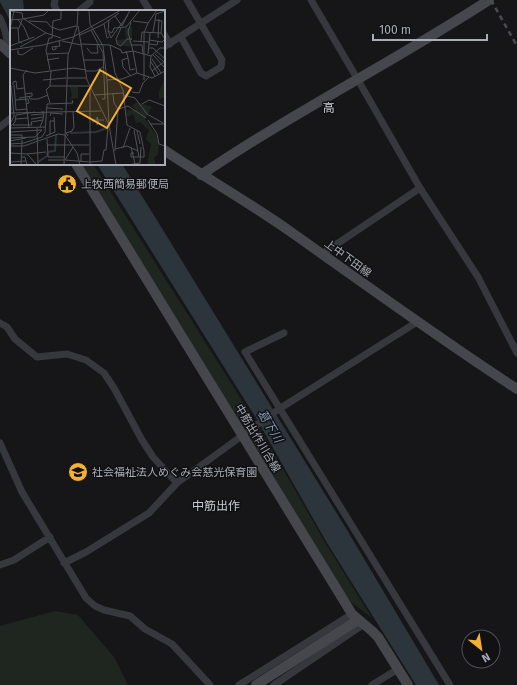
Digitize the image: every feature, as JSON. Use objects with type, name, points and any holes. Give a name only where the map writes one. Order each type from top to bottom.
[{"type":"main road","points":[[201,175],[265,134],[358,80],[489,0]]},
{"type":"main road","points":[[0,44],[10,55]]},
{"type":"main road","name":"上中下田線","points":[[165,151],[290,231],[417,322],[517,389]]},
{"type":"main road","name":"中筋出作川合線","points":[[77,165],[242,435],[358,620],[378,637],[408,685]]},
{"type":"main road","points":[[256,685],[358,620]]},
{"type":"street","points":[[55,0],[54,4],[57,10]]},
{"type":"street","points":[[80,10],[90,2],[90,0]]},
{"type":"street","points":[[143,0],[149,10]]},
{"type":"street","points":[[181,37],[201,73],[206,76],[221,67],[222,60],[187,0]]},
{"type":"street","points":[[167,46],[237,0]]},
{"type":"street","points":[[311,0],[420,188],[478,277],[517,353]]},
{"type":"street","points":[[0,18],[6,29],[10,55]]},
{"type":"street","points":[[0,127],[10,119]]},
{"type":"street","points":[[322,254],[420,188]]},
{"type":"street","points":[[64,563],[86,552],[149,513],[177,483],[242,435],[278,410],[417,322]]},
{"type":"street","points":[[0,323],[7,327],[15,339],[37,357],[67,354],[86,360],[104,373],[153,457],[177,483]]},
{"type":"street","points":[[284,333],[245,352],[278,410],[450,685]]},
{"type":"street","points":[[0,443],[22,492],[86,598],[95,606],[104,610],[130,616],[146,629],[172,644],[210,685]]},
{"type":"street","points":[[0,565],[14,560],[50,537]]},
{"type":"street","points":[[239,685],[358,620]]},
{"type":"street","points":[[274,685],[358,620]]},
{"type":"street","points":[[372,685],[398,669]]},
{"type":"shaded area","points":[[80,165],[94,165],[260,429],[326,544],[372,618],[348,600]]},
{"type":"shaded area","points":[[55,611],[78,615],[114,657],[128,685],[0,685],[0,626]]},
{"type":"water","points":[[0,0],[23,0],[24,10],[10,10],[10,20]]},
{"type":"water","name":"葛下川","points":[[98,165],[123,165],[347,530],[439,685],[416,685],[327,543],[256,418]]},
{"type":"railway","points":[[491,0],[517,46]]},
{"type":"place","name":"上牧西簡易郵便局","points":[[67,184]]},
{"type":"place","name":"社会福祉法人めぐみ会慈光保育園","points":[[78,472]]},
{"type":"district","name":"高","points":[[329,108]]},
{"type":"district","name":"中筋出作","points":[[216,506]]}]
